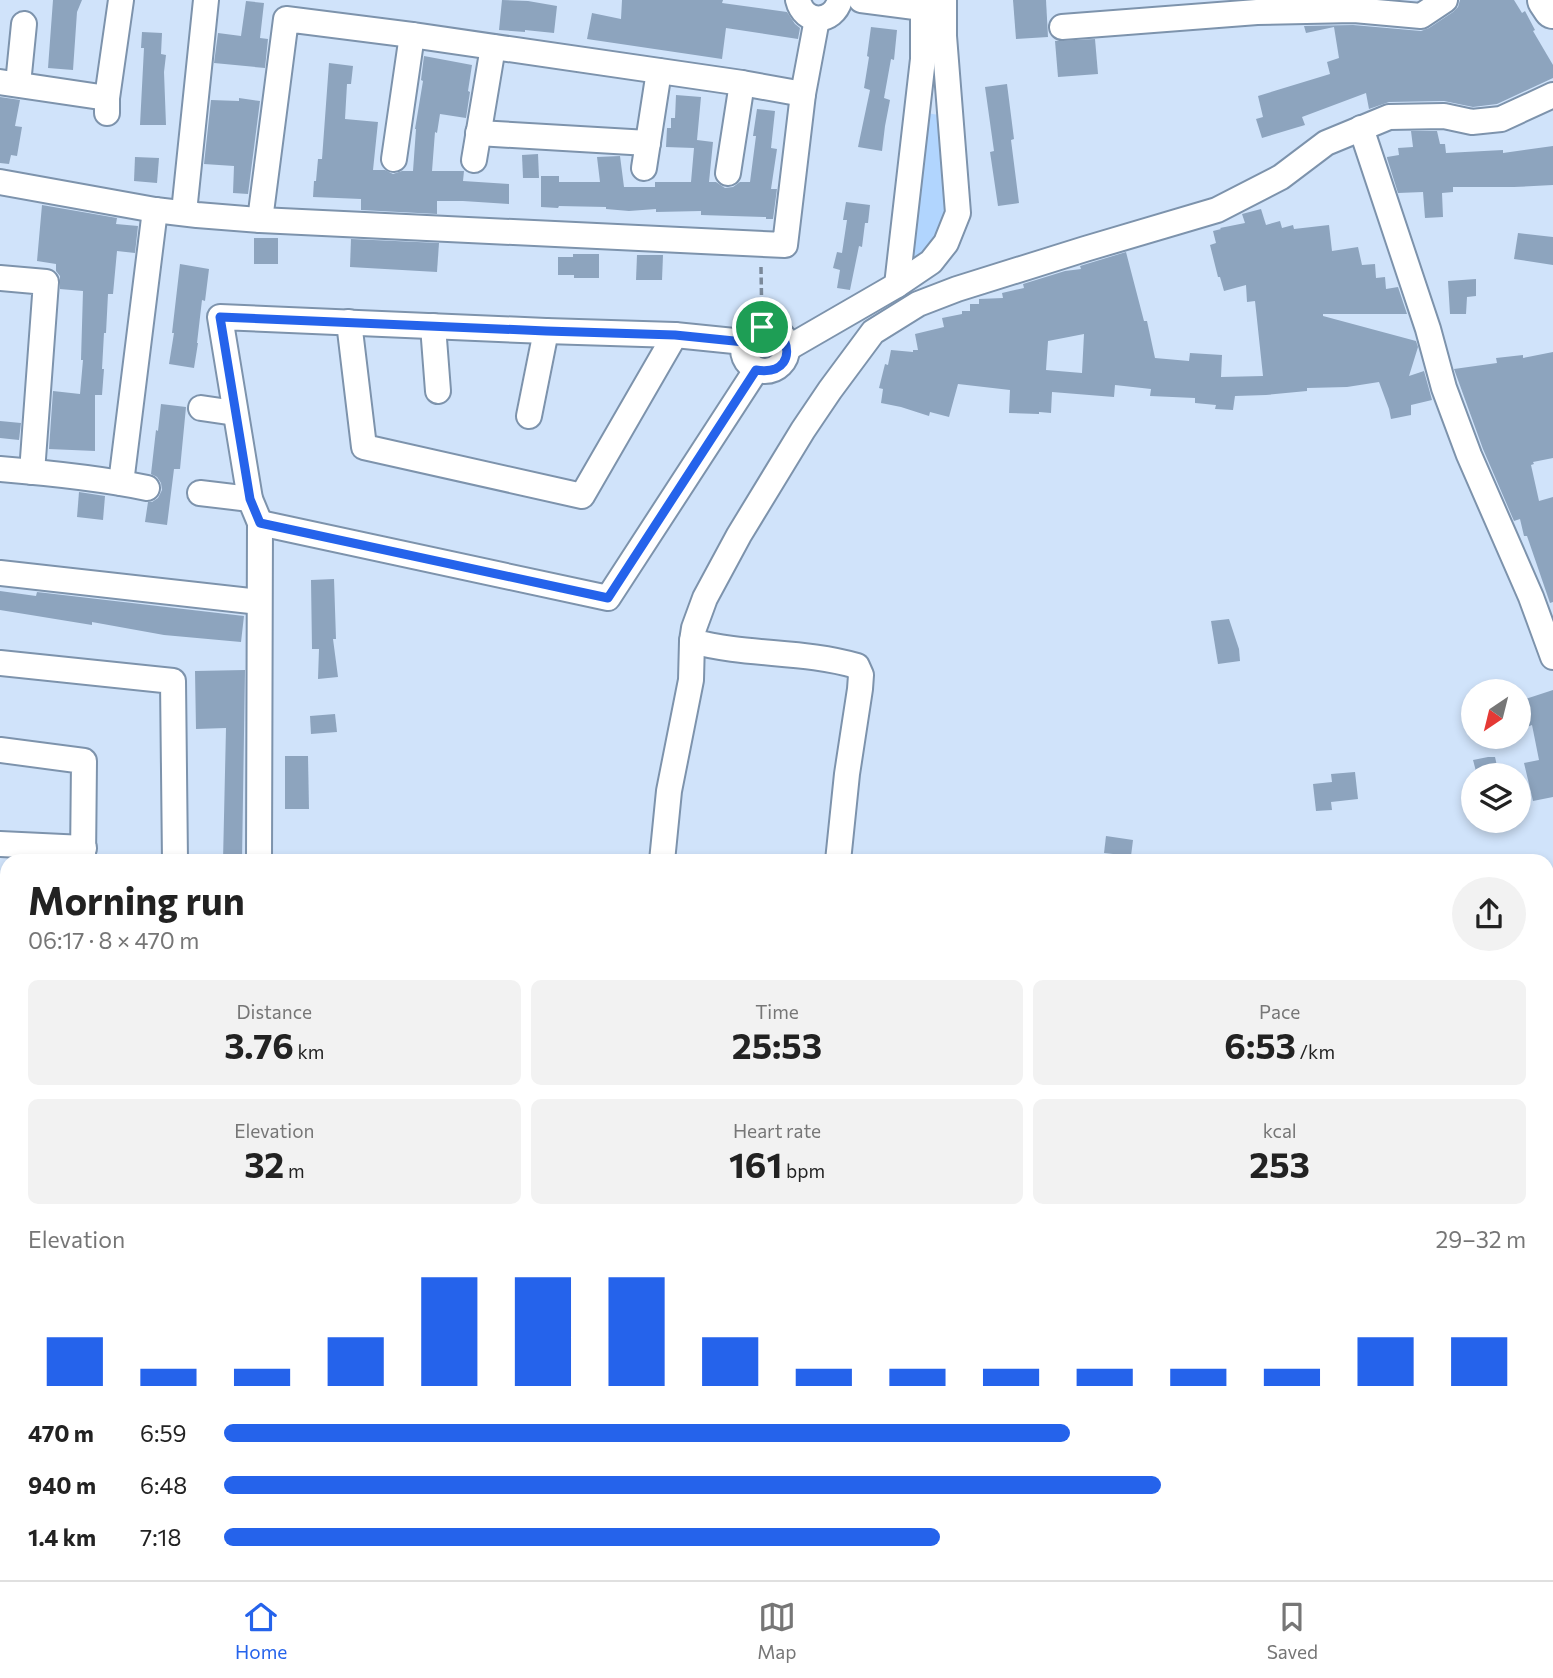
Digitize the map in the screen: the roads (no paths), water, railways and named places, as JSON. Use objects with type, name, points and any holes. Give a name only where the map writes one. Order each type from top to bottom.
[{"type":"highway","points":[[1547,0],[1553,9]]},
{"type":"street","points":[[24,24],[9,83],[107,106],[121,0]]},
{"type":"street","points":[[184,212],[206,0]]},
{"type":"street","points":[[798,0],[806,14],[817,19],[829,17],[838,9],[840,0]]},
{"type":"street","points":[[861,0],[933,5]]},
{"type":"street","points":[[1062,27],[1257,12],[1354,10],[1421,16],[1445,0]]},
{"type":"street","points":[[788,348],[897,285],[931,261],[946,243],[958,213],[933,5]]},
{"type":"street","points":[[897,285],[923,59],[933,5]]},
{"type":"street","points":[[260,220],[286,19],[412,35],[803,94]]},
{"type":"street","points":[[0,182],[197,215],[785,245],[803,94],[817,19]]},
{"type":"street","points":[[394,159],[412,35]]},
{"type":"street","points":[[474,160],[493,47]]},
{"type":"street","points":[[644,168],[659,71]]},
{"type":"street","points":[[728,173],[741,83]]},
{"type":"street","points":[[663,854],[669,791],[691,680],[694,628],[705,598],[739,535],[810,420],[873,332],[918,304],[957,289],[1217,210],[1281,177],[1326,143],[1389,117],[1444,116],[1472,122],[1501,119],[1553,95]]},
{"type":"street","points":[[1361,128],[1428,329],[1444,388],[1474,467],[1531,597],[1553,657]]},
{"type":"street","points":[[478,133],[648,142]]},
{"type":"street","points":[[121,483],[155,210]]},
{"type":"street","points":[[0,278],[46,282],[32,472]]},
{"type":"street","points":[[259,854],[260,523],[250,499],[220,317],[675,335],[753,334],[774,328],[783,336],[788,348],[786,359],[779,368],[768,372],[756,370],[748,363],[743,353],[753,334]]},
{"type":"street","points":[[349,322],[364,447],[582,496],[675,335]]},
{"type":"street","points":[[433,326],[438,391]]},
{"type":"street","points":[[529,416],[546,331]]},
{"type":"street","points":[[260,523],[608,598],[756,370]]},
{"type":"street","points":[[201,408],[235,413]]},
{"type":"street","points":[[0,469],[147,488]]},
{"type":"street","points":[[200,493],[250,499]]},
{"type":"street","points":[[0,573],[259,602]]},
{"type":"street","points":[[692,641],[736,650],[832,659],[857,666],[861,675],[860,689],[839,854]]},
{"type":"street","points":[[0,663],[173,681],[175,854]]},
{"type":"street","points":[[0,750],[84,761],[84,854],[0,844]]}]
